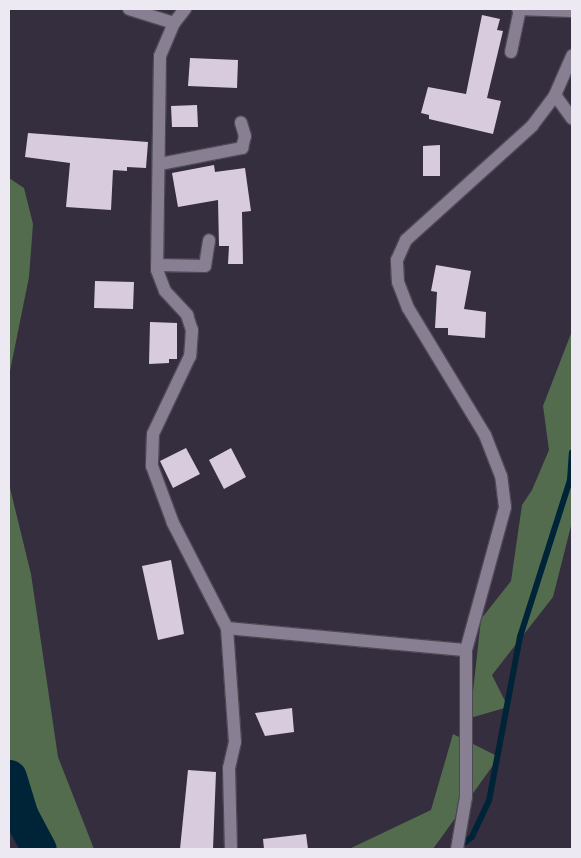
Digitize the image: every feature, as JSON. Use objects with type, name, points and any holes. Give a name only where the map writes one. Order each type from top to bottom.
[{"type":"street","points":[[129,9],[174,23]]},
{"type":"street","points":[[185,9],[174,23],[160,56],[160,164],[157,265],[165,291],[187,315],[192,330],[190,356],[153,434],[152,466],[173,523],[227,628],[235,742],[229,768],[230,849]]},
{"type":"street","points":[[511,52],[519,9],[572,11]]},
{"type":"street","points":[[457,849],[466,797],[466,650],[505,507],[501,476],[485,435],[408,308],[398,282],[397,260],[406,240],[532,126],[555,95],[572,56]]},
{"type":"street","points":[[555,95],[572,118]]},
{"type":"street","points":[[160,164],[242,148],[245,136],[241,123]]},
{"type":"street","points":[[157,265],[204,266],[210,240]]},
{"type":"street","points":[[227,628],[466,650]]},
{"type":"green space","points":[[9,178],[24,188],[33,224],[29,277],[9,376]]},
{"type":"green space","points":[[572,331],[572,522],[553,597],[492,675],[508,707],[470,718],[481,619],[511,581],[522,505],[532,490],[549,450],[543,406]]},
{"type":"green space","points":[[9,484],[31,574],[58,757],[94,849],[21,849],[9,815]]},
{"type":"green space","points":[[453,734],[499,757],[433,849],[349,849],[431,810]]},
{"type":"building","points":[[482,15],[500,19],[497,30],[503,31],[487,98],[501,101],[493,134],[429,119],[429,115],[421,113],[428,87],[466,94]]},
{"type":"building","points":[[190,58],[238,60],[237,88],[188,86]]},
{"type":"building","points":[[197,105],[198,127],[172,127],[171,106]]},
{"type":"building","points":[[28,133],[148,142],[146,168],[127,167],[127,171],[113,170],[111,210],[66,207],[70,163],[25,157]]},
{"type":"building","points":[[440,145],[440,176],[423,176],[423,146]]},
{"type":"building","points":[[214,165],[215,172],[245,168],[251,211],[242,212],[243,264],[228,264],[229,246],[219,246],[218,200],[178,207],[172,173]]},
{"type":"building","points":[[436,265],[471,271],[464,309],[486,312],[485,338],[448,335],[448,328],[435,328],[437,292],[431,291]]},
{"type":"building","points":[[95,281],[134,282],[133,309],[94,308]]},
{"type":"building","points":[[150,322],[177,323],[177,359],[169,359],[169,363],[149,364]]},
{"type":"building","points":[[186,448],[200,474],[173,488],[160,461]]},
{"type":"building","points":[[231,448],[246,477],[224,489],[209,460]]},
{"type":"building","points":[[171,560],[184,634],[158,640],[142,566]]},
{"type":"building","points":[[292,708],[294,732],[265,736],[255,713]]},
{"type":"building","points":[[188,770],[216,772],[213,849],[180,849]]},
{"type":"building","points":[[306,834],[308,849],[264,849],[263,839]]},
{"type":"waterway","points":[[459,847],[472,837],[489,801],[520,637],[570,480],[572,453]]},
{"type":"waterway","points":[[9,777],[20,814],[39,849]]}]
